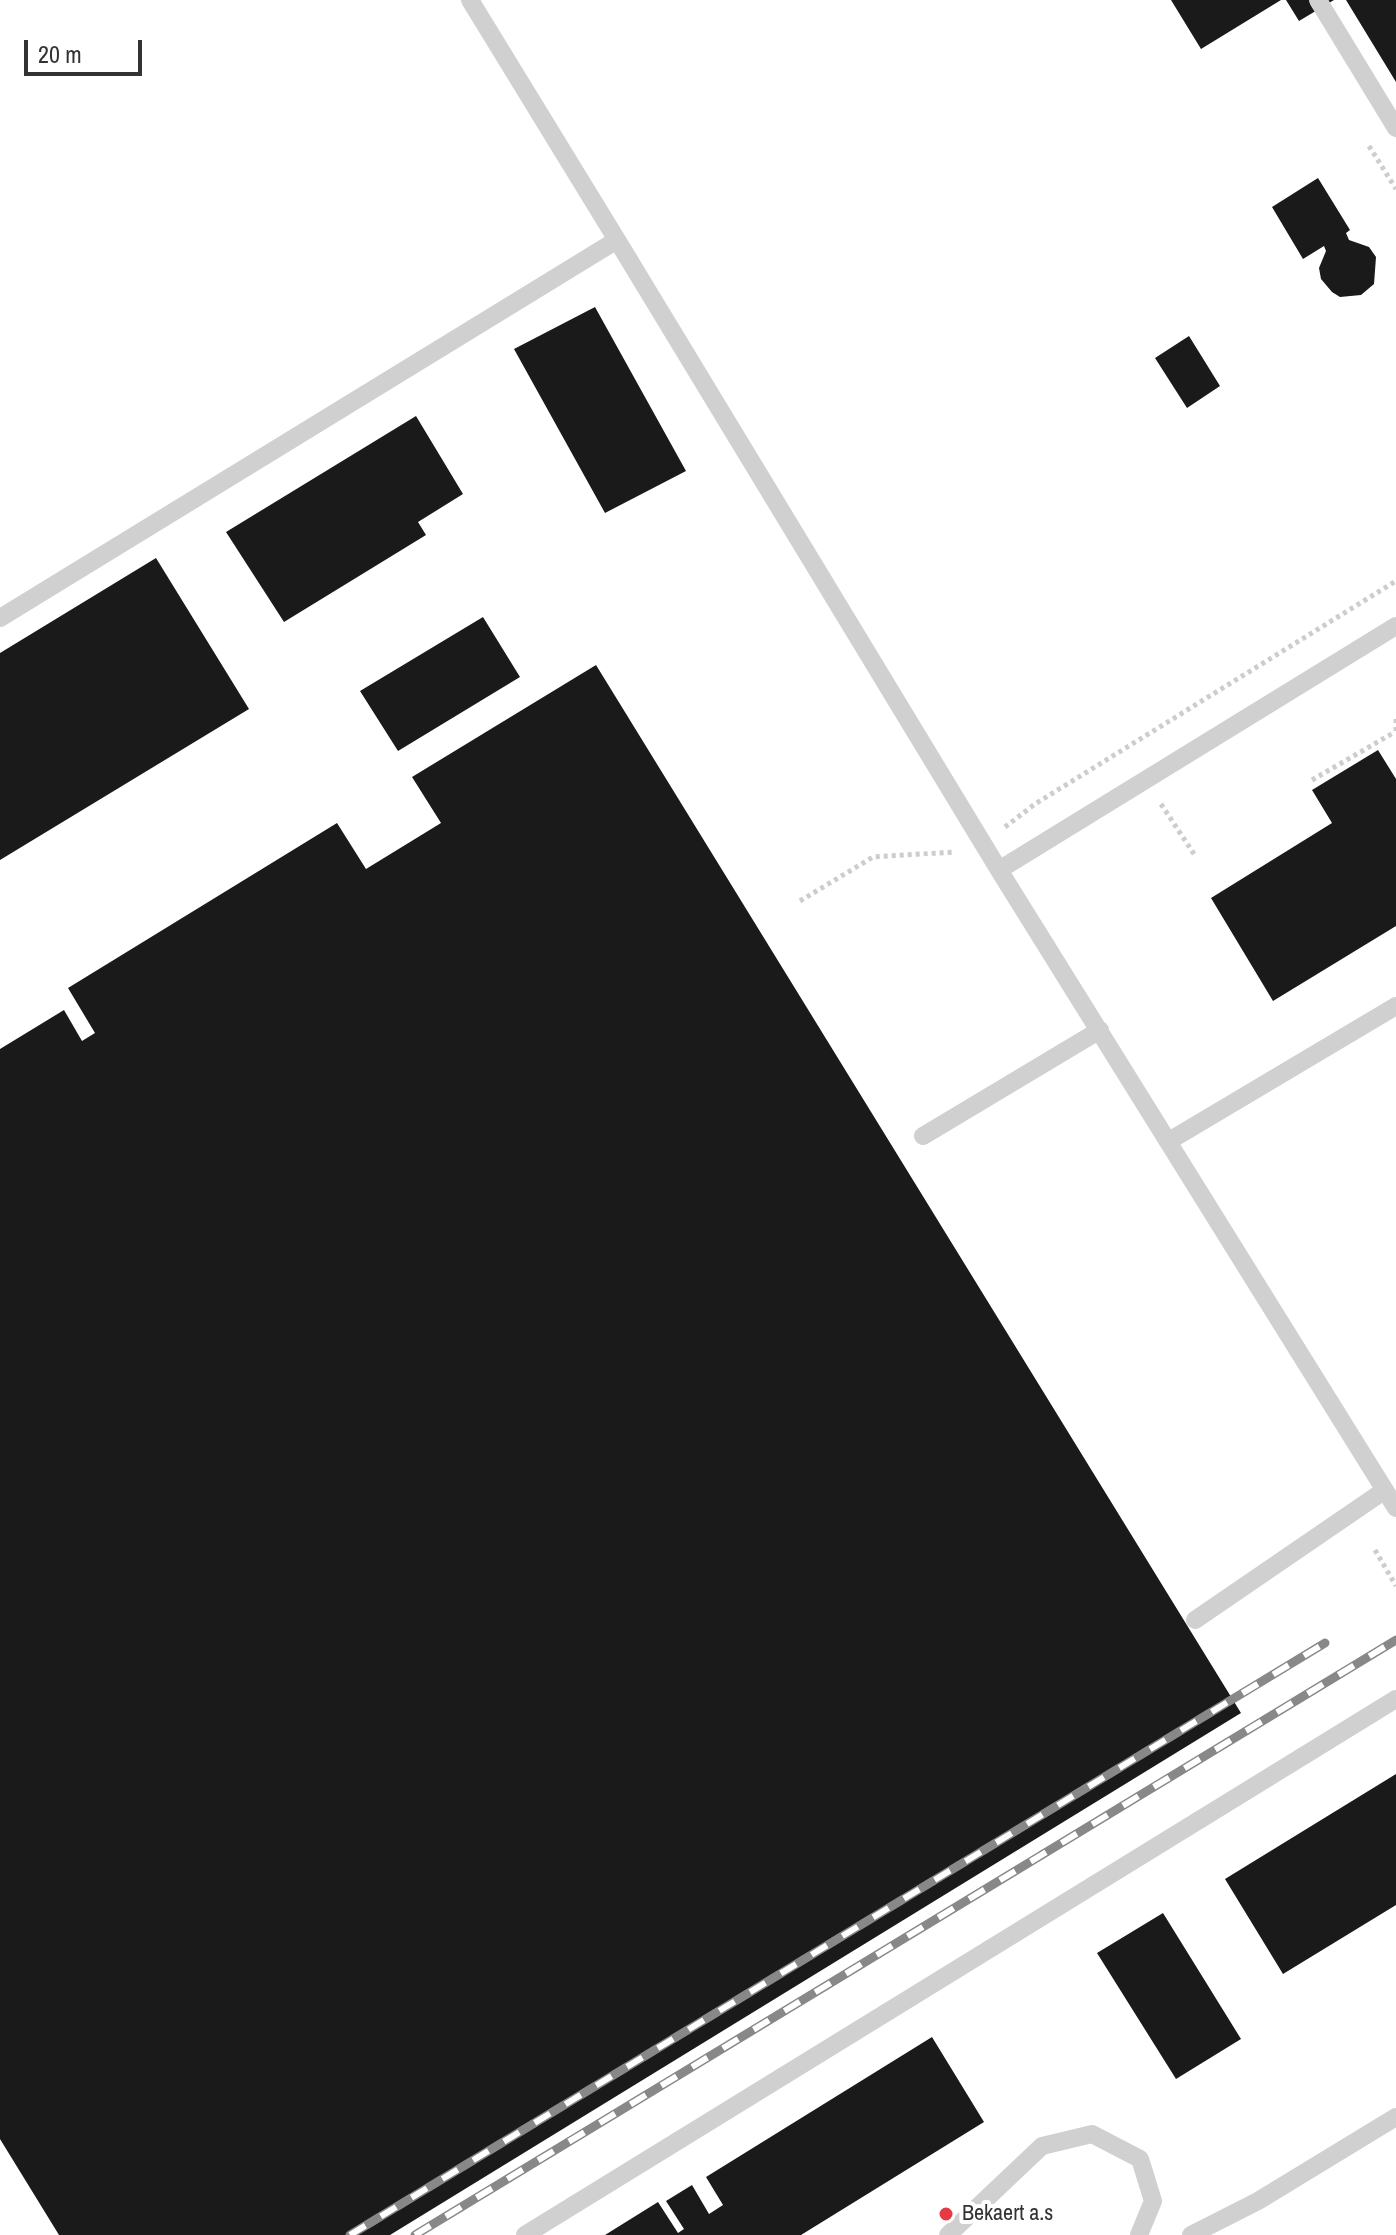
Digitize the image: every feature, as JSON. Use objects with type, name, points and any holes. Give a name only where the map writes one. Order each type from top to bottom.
[{"type":"lane","points":[[470,0],[999,870],[1396,1508]]},
{"type":"lane","points":[[1318,0],[1396,128]]},
{"type":"lane","points":[[0,618],[617,240]]},
{"type":"lane","points":[[999,870],[1396,626]]},
{"type":"lane","points":[[1169,1141],[1396,1006]]},
{"type":"lane","points":[[923,1136],[1100,1030]]},
{"type":"lane","points":[[1195,1620],[1385,1490]]},
{"type":"lane","points":[[525,2235],[1396,1699]]},
{"type":"lane","points":[[1191,2235],[1258,2201],[1396,2117]]},
{"type":"lane","points":[[948,2235],[1042,2146],[1092,2134],[1140,2159],[1153,2201],[1139,2235]]},
{"type":"path","points":[[800,901],[873,857],[970,851],[984,844],[1035,804],[1396,581]]},
{"type":"path","points":[[1312,780],[1396,732],[1396,719]]},
{"type":"path","points":[[1375,1550],[1396,1586]]},
{"type":"building","points":[[1171,0],[1281,0],[1201,49]]},
{"type":"building","points":[[1286,0],[1334,0],[1299,21]]},
{"type":"building","points":[[1346,0],[1396,0],[1396,82]]},
{"type":"building","points":[[1318,178],[1350,230],[1346,233],[1349,240],[1369,247],[1376,257],[1374,284],[1361,295],[1340,297],[1332,292],[1321,279],[1319,268],[1326,251],[1324,246],[1303,259],[1272,207]]},
{"type":"building","points":[[595,307],[686,471],[605,513],[514,349]]},
{"type":"building","points":[[1189,336],[1220,386],[1187,408],[1155,358]]},
{"type":"building","points":[[416,416],[463,494],[418,522],[426,535],[284,622],[226,532]]},
{"type":"building","points":[[156,558],[249,709],[0,860],[0,653]]},
{"type":"building","points":[[483,617],[520,677],[398,751],[360,691]]},
{"type":"building","points":[[596,665],[1241,1713],[390,2235],[59,2235],[0,2139],[0,1049],[64,1010],[82,1041],[95,1033],[68,988],[337,823],[366,869],[441,823],[412,777]]},
{"type":"building","points":[[1378,750],[1396,779],[1396,926],[1273,1001],[1211,898],[1332,823],[1312,790]]},
{"type":"building","points":[[1396,1774],[1396,1905],[1283,1974],[1225,1879]]},
{"type":"building","points":[[1163,1913],[1241,2039],[1176,2079],[1097,1953]]},
{"type":"building","points":[[932,2037],[984,2122],[801,2235],[605,2235],[658,2202],[678,2233],[684,2229],[666,2201],[692,2185],[709,2214],[723,2205],[706,2177]]},
{"type":"railway","points":[[415,2235],[1396,1640]]},
{"type":"railway","points":[[350,2235],[1325,1643]]},
{"type":"place","name":"Bekaert a.s","points":[[946,2214]]}]
